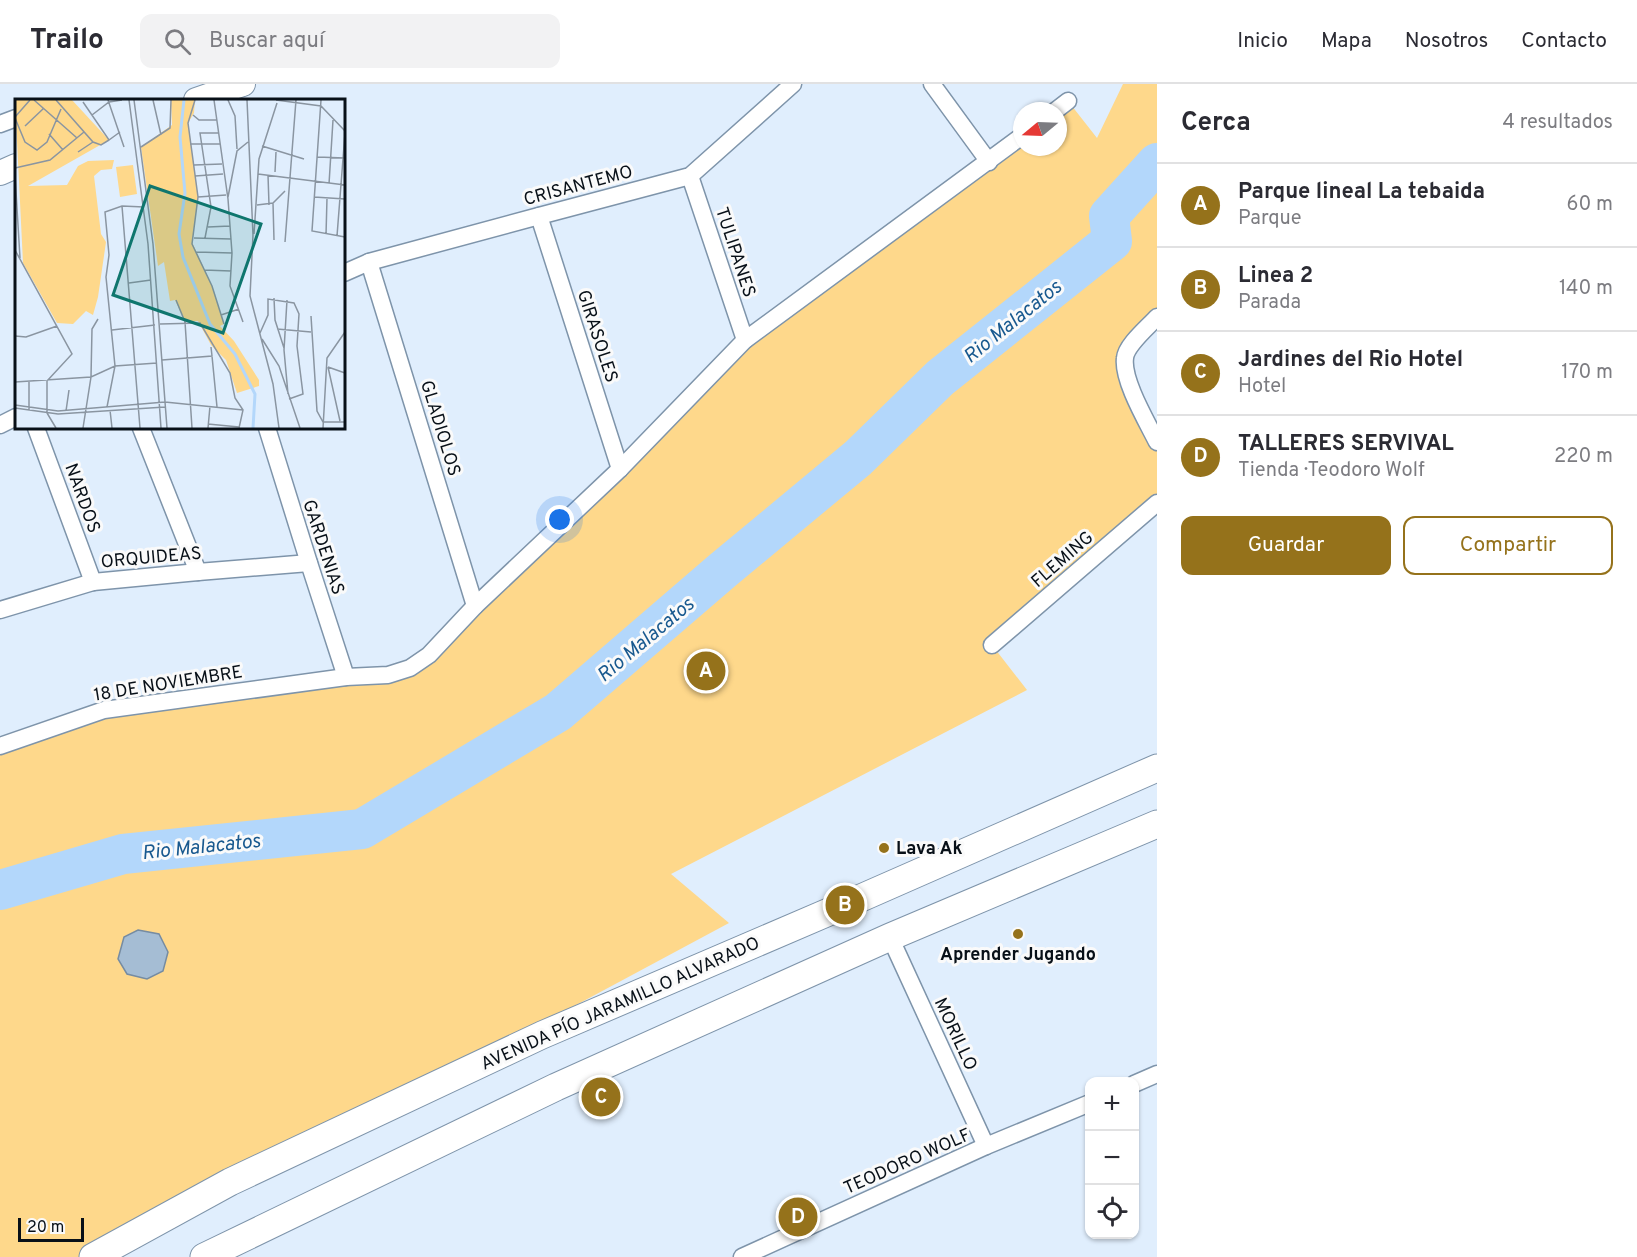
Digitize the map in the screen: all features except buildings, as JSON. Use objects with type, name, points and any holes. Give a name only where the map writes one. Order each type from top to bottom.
[{"type":"main road","points":[[199,99],[243,84]]},
{"type":"main road","points":[[0,172],[15,166]]},
{"type":"main road","name":"AVENIDA PÍO JARAMILLO ALVARADO","points":[[93,1257],[230,1182],[531,1040],[1157,768]]},
{"type":"main road","points":[[211,1255],[556,1087],[890,938],[1157,824]]},
{"type":"street","name":"CRISANTEMO","points":[[345,273],[369,262],[690,176],[793,84]]},
{"type":"street","points":[[932,84],[989,162]]},
{"type":"street","points":[[0,124],[15,118]]},
{"type":"street","name":"18 DE NOVIEMBRE","points":[[0,746],[104,710],[346,677],[388,675],[410,668],[429,655],[475,606],[620,469],[745,340],[1013,143]]},
{"type":"street","name":"TULIPANES","points":[[690,176],[745,340]]},
{"type":"street","name":"GIRASOLES","points":[[539,216],[620,469]]},
{"type":"street","name":"GLADIOLOS","points":[[369,262],[475,606]]},
{"type":"street","points":[[1157,317],[1135,340],[1125,357],[1127,379],[1157,442]]},
{"type":"street","points":[[0,425],[15,418]]},
{"type":"street","name":"NARDOS","points":[[36,429],[93,582]]},
{"type":"street","points":[[141,429],[198,572]]},
{"type":"street","name":"GARDENIAS","points":[[267,429],[346,677]]},
{"type":"street","name":"FLEMING","points":[[992,645],[1157,503]]},
{"type":"street","name":"ORQUIDEAS","points":[[0,610],[93,582],[309,563]]},
{"type":"street","name":"MORILLO","points":[[890,938],[986,1146]]},
{"type":"street","points":[[1139,1082],[1157,1074]]},
{"type":"street","name":"TEODORO WOLF","points":[[742,1257],[986,1146],[1085,1105]]},
{"type":"shaded area","points":[[1123,84],[1157,84],[1157,317],[1125,357],[1157,442],[1157,503],[992,645],[1027,690],[671,874],[729,923],[360,1121],[93,1257],[0,1257],[0,746],[104,710],[410,668],[745,340],[1013,143],[1013,156],[1067,156],[1068,101],[1097,138]]},
{"type":"waterway","name":"Rio Malacatos","points":[[0,890],[123,854],[362,829],[558,712],[858,458],[940,378],[1112,241],[1109,216],[1157,163]]},
{"type":"place","name":"Parque lineal La tebaida","points":[[706,671]]},
{"type":"place","name":"Lava Ak","points":[[884,848]]},
{"type":"place","name":"Linea 2","points":[[845,905]]},
{"type":"place","name":"Aprender Jugando","points":[[1018,934]]},
{"type":"place","name":"Jardines del Rio Hotel","points":[[601,1097]]},
{"type":"place","name":"TALLERES SERVIVAL","points":[[798,1217]]}]
